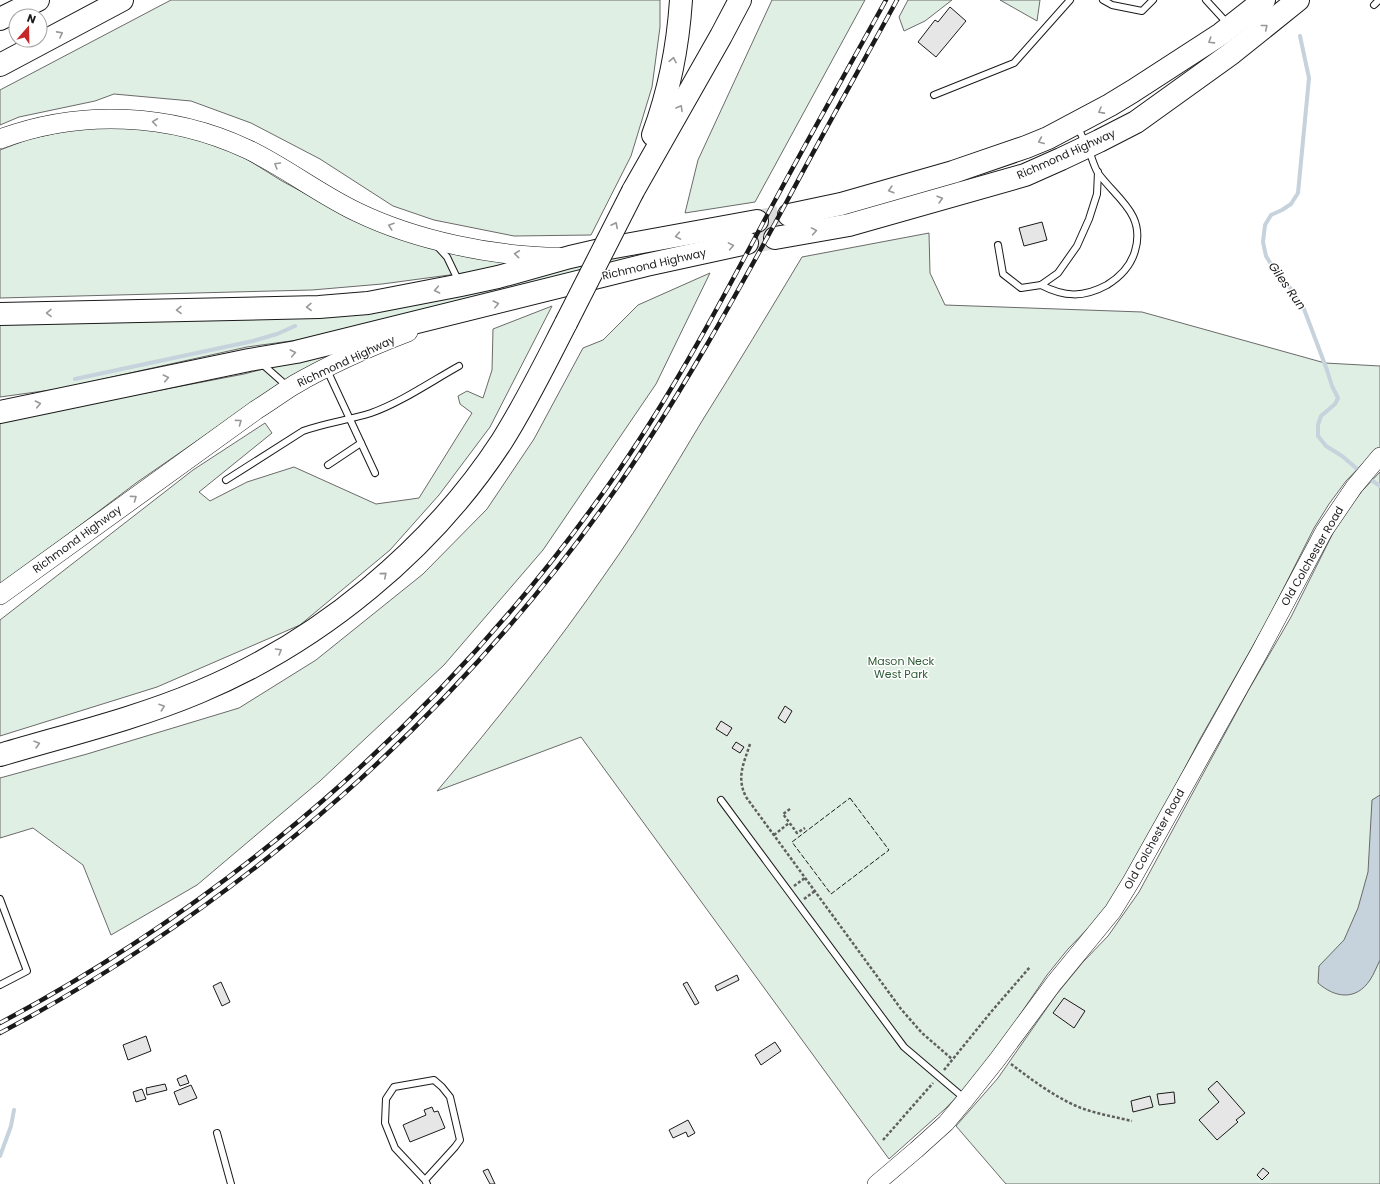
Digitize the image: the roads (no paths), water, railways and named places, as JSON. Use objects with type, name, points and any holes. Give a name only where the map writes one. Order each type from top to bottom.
[{"type":"highway","points":[[4,17],[38,0]]},
{"type":"highway","points":[[0,65],[122,0]]},
{"type":"highway","points":[[633,191],[661,114],[679,32],[681,0]]},
{"type":"highway","points":[[0,755],[137,715],[201,692],[236,676],[265,660],[338,613],[367,591],[400,562],[455,504],[476,478],[502,441],[522,408],[633,191],[740,0]]},
{"type":"highway","name":"Richmond Highway","points":[[775,238],[849,225],[1025,175],[1087,147],[1136,122],[1232,54],[1238,34],[1264,0]]},
{"type":"highway","name":"Richmond Highway","points":[[789,215],[841,204],[953,172],[1026,147],[1077,124],[1116,102],[1221,34],[1238,34],[1298,0]]},
{"type":"highway","name":"Richmond Highway","points":[[570,257],[757,221]]},
{"type":"highway","name":"Richmond Highway","points":[[458,312],[646,265],[747,243]]},
{"type":"highway","points":[[0,314],[319,307],[368,303],[498,277],[570,257]]},
{"type":"highway","points":[[0,412],[296,352],[458,312]]},
{"type":"main road","name":"Richmond Highway","points":[[0,139],[49,125],[75,121],[128,119],[175,125],[221,138],[247,149],[274,163],[336,202],[379,222],[430,238],[499,252],[539,257],[570,257]]},
{"type":"main road","name":"Richmond Highway","points":[[0,595],[256,410],[290,388],[373,346],[458,312]]},
{"type":"street","name":"Old Colchester Road","points":[[876,1184],[946,1123],[1108,917],[1123,895],[1259,653],[1324,531],[1354,487],[1377,460]]},
{"type":"lane","points":[[934,95],[1014,63],[1070,0]]},
{"type":"lane","points":[[1103,0],[1112,5],[1142,11],[1153,0]]},
{"type":"lane","points":[[1206,0],[1238,34]]},
{"type":"lane","points":[[1374,5],[1379,0]]},
{"type":"lane","points":[[1041,285],[1052,292],[1059,293],[1084,294],[1099,289],[1112,282],[1124,272],[1133,258],[1137,245],[1139,232],[1136,220],[1098,172],[1077,124]]},
{"type":"lane","points":[[998,245],[1003,274],[1021,288],[1041,285],[1058,273],[1077,246],[1089,219],[1097,194],[1098,172]]},
{"type":"lane","points":[[430,238],[447,257],[461,285]]},
{"type":"lane","points":[[256,359],[290,388]]},
{"type":"lane","points":[[226,480],[303,431],[317,426],[371,413],[387,406],[459,366]]},
{"type":"lane","points":[[326,369],[375,473]]},
{"type":"lane","points":[[328,465],[361,443]]},
{"type":"lane","points":[[721,800],[904,1047],[966,1099]]},
{"type":"lane","points":[[0,899],[27,971],[0,986]]},
{"type":"lane","points":[[434,1080],[450,1097],[460,1140],[426,1182],[395,1148],[385,1123],[386,1099],[394,1087],[434,1080]]},
{"type":"lane","points":[[217,1133],[231,1184]]},
{"type":"waterway","name":"Giles Run","points":[[1300,36],[1309,78],[1298,193],[1291,204],[1271,215],[1265,225],[1263,242],[1266,256],[1304,309],[1332,386],[1338,398],[1335,404],[1321,416],[1318,425],[1318,436],[1326,446],[1342,456],[1362,473]]},
{"type":"waterway","points":[[75,379],[253,341],[277,334],[295,326]]},
{"type":"waterway","name":"Giles Run","points":[[1367,477],[1380,486]]},
{"type":"waterway","points":[[0,1156],[11,1126],[14,1110]]},
{"type":"tunnel","points":[[757,221],[789,215]]},
{"type":"tunnel","points":[[747,243],[775,238]]},
{"type":"railway","points":[[0,1023],[91,971],[179,913],[262,851],[342,783],[418,711],[490,635],[557,554],[619,470],[661,406],[718,307],[800,154],[886,0]]},
{"type":"railway","points":[[0,1033],[91,981],[178,924],[262,862],[342,796],[417,725],[489,649],[556,570],[618,486],[641,452],[706,347],[747,275],[897,0]]},
{"type":"park label","name":"Mason Neck West Park","points":[[901,667]]}]
